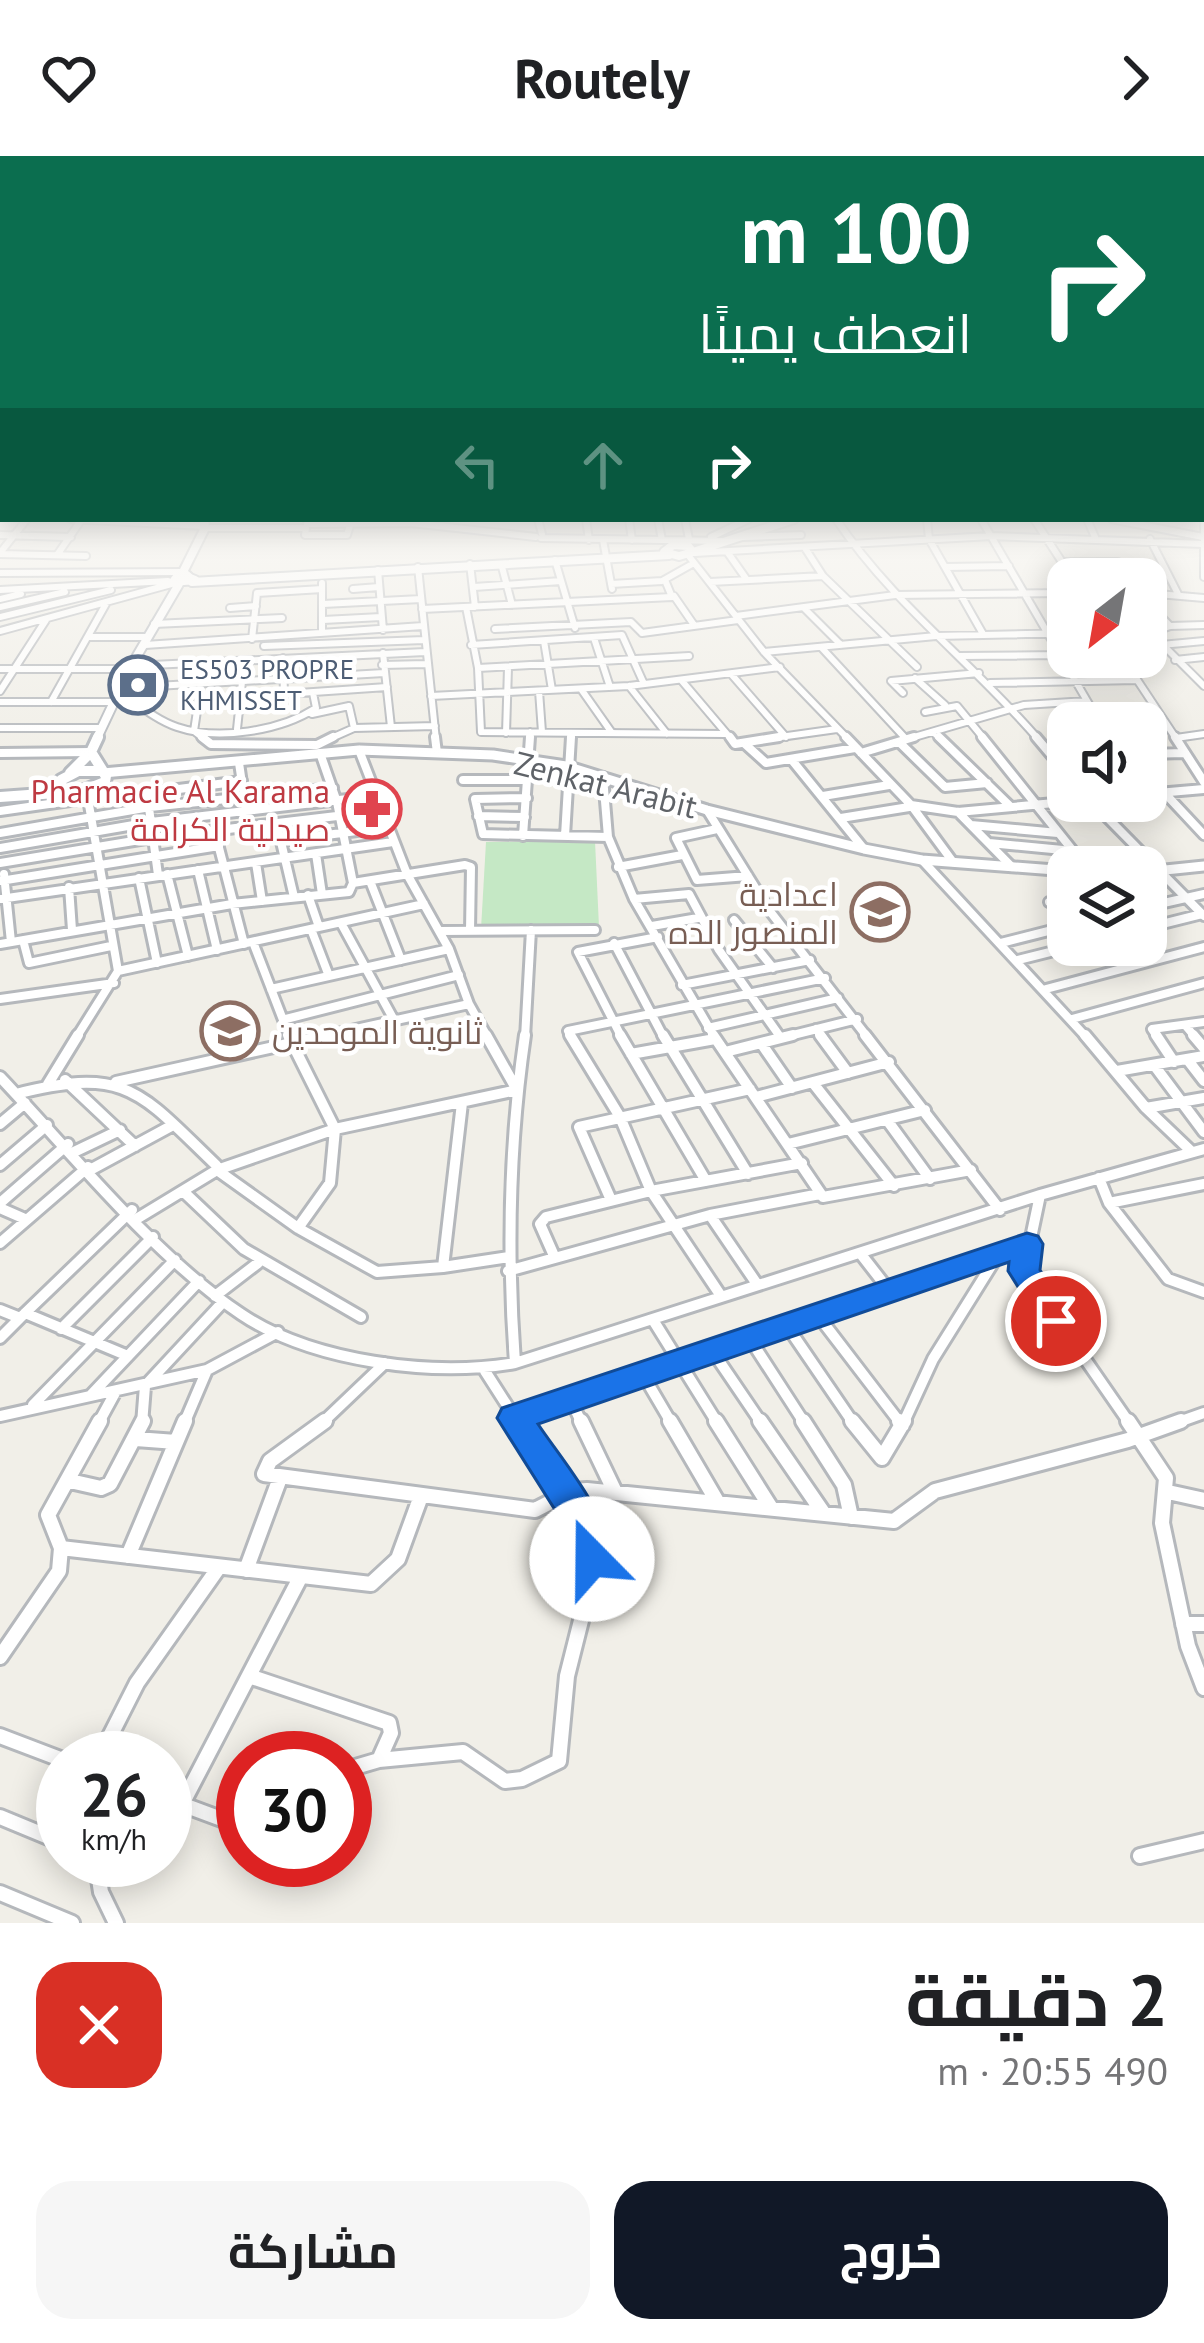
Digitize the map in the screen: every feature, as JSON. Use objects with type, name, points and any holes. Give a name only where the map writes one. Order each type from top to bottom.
[{"type":"main road","points":[[91,789],[91,752],[171,591]]},
{"type":"main road","points":[[91,752],[61,787],[91,789]]},
{"type":"main road","points":[[3,797],[67,775],[91,789]]},
{"type":"main road","points":[[3,797],[91,789]]},
{"type":"street","points":[[25,591],[39,591]]},
{"type":"street","points":[[0,603],[38,591]]},
{"type":"street","points":[[0,617],[104,591]]},
{"type":"street","points":[[0,631],[145,591]]},
{"type":"street","points":[[251,639],[257,593],[290,591]]},
{"type":"street","points":[[322,591],[322,632]]},
{"type":"street","points":[[379,591],[391,727]]},
{"type":"street","points":[[421,591],[437,753]]},
{"type":"street","points":[[473,591],[471,644],[478,668],[481,732],[726,734]]},
{"type":"street","points":[[511,591],[512,605]]},
{"type":"street","points":[[564,591],[576,639]]},
{"type":"street","points":[[613,591],[616,600]]},
{"type":"street","points":[[671,591],[694,625]]},
{"type":"street","points":[[717,591],[764,652],[910,806],[953,862]]},
{"type":"street","points":[[838,591],[917,667]]},
{"type":"street","points":[[891,591],[989,683],[1047,750]]},
{"type":"street","points":[[959,591],[982,634]]},
{"type":"street","points":[[34,592],[59,615]]},
{"type":"street","points":[[471,644],[625,636],[895,596],[1047,593]]},
{"type":"street","points":[[1025,594],[1047,632]]},
{"type":"street","points":[[1167,594],[1204,598]]},
{"type":"street","points":[[323,604],[471,607],[674,596]]},
{"type":"street","points":[[51,702],[107,602]]},
{"type":"street","points":[[230,608],[256,606]]},
{"type":"street","points":[[804,608],[841,645]]},
{"type":"street","points":[[323,620],[381,617]]},
{"type":"street","points":[[154,624],[282,618]]},
{"type":"street","points":[[0,692],[47,619]]},
{"type":"street","points":[[498,644],[495,629],[631,622],[642,633]]},
{"type":"street","points":[[1167,623],[1170,626]]},
{"type":"street","points":[[1167,627],[1204,625]]},
{"type":"street","points":[[89,638],[251,639],[423,626]]},
{"type":"street","points":[[764,652],[936,636],[1047,634]]},
{"type":"street","points":[[261,659],[262,635]]},
{"type":"street","points":[[625,636],[644,684]]},
{"type":"street","points":[[594,638],[610,687]]},
{"type":"street","points":[[264,646],[424,640]]},
{"type":"street","points":[[544,641],[552,690]]},
{"type":"street","points":[[1167,644],[1204,641]]},
{"type":"street","points":[[506,733],[512,643]]},
{"type":"street","points":[[821,647],[943,786],[987,783]]},
{"type":"street","points":[[0,669],[131,668],[425,652]]},
{"type":"street","points":[[1167,652],[1204,686]]},
{"type":"street","points":[[960,656],[1047,655]]},
{"type":"street","points":[[478,668],[689,656]]},
{"type":"street","points":[[1175,660],[1204,657]]},
{"type":"street","points":[[283,658],[283,694],[387,687]]},
{"type":"street","points":[[312,677],[313,658]]},
{"type":"street","points":[[0,702],[51,702],[426,664]]},
{"type":"street","points":[[431,696],[629,686],[780,668]]},
{"type":"street","points":[[903,693],[891,681],[979,673]]},
{"type":"street","points":[[732,675],[786,737]]},
{"type":"street","points":[[915,678],[945,705]]},
{"type":"street","points":[[745,744],[764,762],[858,751],[1012,709],[1088,701],[1074,678]]},
{"type":"street","points":[[989,683],[1137,680],[1204,785],[1167,792]]},
{"type":"street","points":[[417,682],[430,681]]},
{"type":"street","points":[[682,681],[735,744],[837,729]]},
{"type":"street","points":[[237,729],[242,682]]},
{"type":"street","points":[[194,731],[201,684]]},
{"type":"street","points":[[629,686],[667,734]]},
{"type":"street","points":[[581,689],[612,733]]},
{"type":"street","points":[[539,691],[542,732]]},
{"type":"street","points":[[309,715],[316,708],[313,693]]},
{"type":"street","points":[[119,694],[194,731],[282,726],[350,706],[354,728]]},
{"type":"street","points":[[18,728],[31,702]]},
{"type":"street","points":[[925,712],[955,704],[1069,846]]},
{"type":"street","points":[[282,726],[287,734],[319,749],[337,802],[339,817],[353,884],[351,891],[232,904],[5,943],[0,863],[152,838],[216,832],[277,825],[339,817],[379,812]]},
{"type":"street","points":[[194,731],[212,745],[319,749],[354,728],[435,726]]},
{"type":"street","points":[[0,728],[101,728]]},
{"type":"street","points":[[523,836],[530,733]]},
{"type":"street","points":[[933,733],[1011,807]]},
{"type":"street","points":[[565,836],[571,734]]},
{"type":"street","points":[[1175,738],[1204,734]]},
{"type":"street","name":"Zenkat Arabit","points":[[91,789],[140,773],[319,749],[528,759],[864,849],[922,860],[1047,870]]},
{"type":"street","points":[[359,750],[379,812],[407,874],[449,949],[469,1004],[517,1090]]},
{"type":"street","points":[[0,753],[91,752]]},
{"type":"street","points":[[1167,753],[1184,753]]},
{"type":"street","points":[[791,759],[864,849]]},
{"type":"street","points":[[239,763],[249,828]]},
{"type":"street","points":[[603,777],[608,837],[634,899],[693,1006],[820,1194]]},
{"type":"street","points":[[463,780],[526,780]]},
{"type":"street","points":[[0,812],[91,789],[148,793],[242,781]]},
{"type":"street","points":[[823,796],[890,785]]},
{"type":"street","points":[[0,833],[150,807],[333,788]]},
{"type":"street","points":[[47,1085],[116,977],[89,818],[91,789]]},
{"type":"street","points":[[148,793],[154,855],[188,956]]},
{"type":"street","points":[[1167,794],[1204,835]]},
{"type":"street","points":[[0,848],[151,822],[373,796]]},
{"type":"street","points":[[527,798],[476,798],[485,836],[608,837]]},
{"type":"street","points":[[841,818],[910,806],[958,812],[1047,804]]},
{"type":"street","points":[[707,810],[769,910],[1000,1210]]},
{"type":"street","points":[[958,812],[1012,867]]},
{"type":"street","points":[[478,816],[526,817]]},
{"type":"street","points":[[1111,822],[1136,846]]},
{"type":"street","points":[[277,825],[294,897]]},
{"type":"street","points":[[971,825],[1058,833]]},
{"type":"street","points":[[281,842],[387,827]]},
{"type":"street","points":[[14,830],[18,860]]},
{"type":"street","points":[[717,830],[675,841],[697,880],[748,876]]},
{"type":"street","points":[[216,832],[232,904],[286,1019],[289,1044],[335,1129],[330,1183],[298,1228]]},
{"type":"street","points":[[4,898],[394,842]]},
{"type":"street","points":[[989,843],[1047,849]]},
{"type":"street","points":[[3,880],[219,846]]},
{"type":"street","points":[[316,854],[322,895]]},
{"type":"street","points":[[618,867],[682,855]]},
{"type":"street","points":[[922,860],[1046,989],[1146,1108],[1198,1151]]},
{"type":"street","points":[[256,862],[262,901]]},
{"type":"street","points":[[353,884],[470,866],[470,931]]},
{"type":"street","points":[[1167,870],[1204,866]]},
{"type":"street","points":[[198,870],[204,909],[218,950]]},
{"type":"street","points":[[139,878],[157,963]]},
{"type":"street","points":[[1167,878],[1203,915]]},
{"type":"street","points":[[370,880],[401,960]]},
{"type":"street","points":[[69,887],[72,930]]},
{"type":"street","points":[[634,899],[685,892],[722,956],[740,974],[781,1038]]},
{"type":"street","points":[[1167,902],[1204,894]]},
{"type":"street","points":[[308,895],[329,976]]},
{"type":"street","points":[[0,1000],[424,904]]},
{"type":"street","points":[[1167,923],[1203,915]]},
{"type":"street","points":[[698,918],[578,952],[611,1020],[706,1181]]},
{"type":"street","points":[[734,920],[773,968]]},
{"type":"street","points":[[341,922],[394,1020]]},
{"type":"street","points":[[515,1363],[509,1264],[517,1090],[530,1003],[531,930]]},
{"type":"street","points":[[440,931],[595,930]]},
{"type":"street","points":[[1001,943],[1047,931]]},
{"type":"street","points":[[23,940],[29,963],[112,946]]},
{"type":"street","points":[[614,943],[649,1013],[748,1174]]},
{"type":"street","points":[[1046,989],[1204,947]]},
{"type":"street","points":[[271,989],[449,949]]},
{"type":"street","points":[[1018,960],[1047,953]]},
{"type":"street","points":[[682,985],[810,960]]},
{"type":"street","points":[[286,1019],[459,975]]},
{"type":"street","points":[[721,1296],[651,1191],[620,1117],[568,1030],[825,978]]},
{"type":"street","points":[[1072,1019],[1204,983]]},
{"type":"street","points":[[708,1028],[838,998]]},
{"type":"street","points":[[0,1124],[20,1099],[65,1080],[116,1082],[469,1004]]},
{"type":"street","points":[[724,1052],[857,1019]]},
{"type":"street","points":[[1174,1061],[1150,1031],[1204,1022]]},
{"type":"street","points":[[1117,1071],[1204,1052],[1185,1025]]},
{"type":"street","points":[[816,1029],[848,1073]]},
{"type":"street","points":[[631,1054],[715,1039]]},
{"type":"street","points":[[761,1043],[792,1088]]},
{"type":"street","points":[[1187,1059],[1204,1081]]},
{"type":"street","points":[[611,1200],[578,1128],[701,1100],[792,1088],[889,1062]]},
{"type":"street","points":[[1154,1065],[1204,1132]]},
{"type":"street","points":[[0,1077],[175,1260],[219,1299],[278,1332],[320,1348],[385,1363],[484,1371],[1040,1195],[1198,1151]]},
{"type":"street","points":[[65,1080],[135,1146]]},
{"type":"street","points":[[116,1082],[137,1091],[218,1170],[298,1228],[377,1272],[555,1258],[710,1215],[820,1194],[832,1199],[970,1170]]},
{"type":"street","points":[[813,1083],[894,1186]]},
{"type":"street","points":[[0,1338],[135,1214],[218,1170],[335,1129],[517,1090]]},
{"type":"street","points":[[1146,1108],[1204,1098]]},
{"type":"street","points":[[442,1267],[462,1103]]},
{"type":"street","points":[[788,1144],[925,1110]]},
{"type":"street","points":[[887,1120],[930,1179]]},
{"type":"street","points":[[0,1165],[46,1125]]},
{"type":"street","points":[[0,1244],[89,1168],[173,1126]]},
{"type":"street","points":[[25,1219],[0,1206],[71,1148],[119,1130]]},
{"type":"street","points":[[555,1258],[542,1220],[651,1191],[802,1163]]},
{"type":"street","points":[[1099,1178],[1109,1203],[1168,1279],[1204,1292]]},
{"type":"street","points":[[1109,1203],[1204,1184]]},
{"type":"street","points":[[184,1192],[213,1227],[258,1263],[361,1317]]},
{"type":"street","points":[[1040,1195],[1024,1271],[1166,1478],[1162,1523],[1183,1624],[1204,1688]]},
{"type":"street","points":[[710,1215],[757,1284]]},
{"type":"street","points":[[61,1329],[153,1237]]},
{"type":"street","points":[[515,1418],[1027,1244]]},
{"type":"street","points":[[860,1252],[888,1288]]},
{"type":"street","points":[[785,1323],[875,1455],[888,1454],[933,1359],[996,1258]]},
{"type":"street","points":[[33,1406],[175,1260]]},
{"type":"street","points":[[146,1386],[219,1299],[258,1263]]},
{"type":"street","points":[[91,1396],[199,1281]]},
{"type":"street","points":[[0,1310],[128,1356]]},
{"type":"street","points":[[816,1312],[902,1424]]},
{"type":"street","points":[[652,1320],[771,1508]]},
{"type":"street","points":[[0,1416],[207,1370],[278,1332]]},
{"type":"street","points":[[748,1336],[844,1484],[851,1517]]},
{"type":"street","points":[[711,1349],[824,1514]]},
{"type":"street","points":[[385,1363],[331,1419],[266,1465],[264,1474],[535,1510],[579,1490],[900,1520],[919,1498],[935,1491],[1139,1436],[1204,1413]]},
{"type":"street","points":[[128,1556],[207,1370]]},
{"type":"street","points":[[372,1762],[463,1752],[498,1779],[513,1781],[559,1761],[571,1651],[588,1599],[593,1546],[484,1371]]},
{"type":"street","points":[[642,1372],[718,1502]]},
{"type":"street","points":[[70,1481],[107,1487],[136,1439],[149,1401],[146,1386]]},
{"type":"street","points":[[0,1658],[58,1570],[61,1548],[48,1515],[116,1391]]},
{"type":"street","points":[[569,1398],[615,1492]]},
{"type":"street","points":[[136,1439],[176,1442]]},
{"type":"street","points":[[246,1570],[280,1478]]},
{"type":"street","points":[[1168,1492],[1204,1500]]},
{"type":"street","points":[[61,1548],[370,1584],[381,1581],[395,1566],[421,1496]]},
{"type":"street","points":[[113,1731],[137,1683],[219,1567]]},
{"type":"street","points":[[192,1785],[301,1576]]},
{"type":"street","points":[[1183,1624],[1204,1624]]},
{"type":"street","points":[[249,1676],[389,1723],[392,1729],[380,1760]]},
{"type":"street","points":[[0,1736],[36,1750]]},
{"type":"street","points":[[0,1816],[36,1831]]},
{"type":"street","points":[[1140,1856],[1204,1840]]},
{"type":"street","points":[[101,1887],[116,1923]]},
{"type":"street","points":[[0,1893],[72,1923]]},
{"type":"green space","points":[[595,841],[599,927],[481,929],[486,842]]},
{"type":"place","name":"ES503 PROPRE KHMISSET","points":[[138,685]]},
{"type":"place","name":"Pharmacie Al Karama صيدلية الكرامة","points":[[372,809]]},
{"type":"place","name":"اعدادية المنصور الده","points":[[880,912]]},
{"type":"place","name":"ثانوية الموحدين","points":[[230,1031]]},
{"type":"route","points":[[592,1559],[587,1529],[515,1418],[1027,1244],[1024,1271],[1056,1321]]}]
